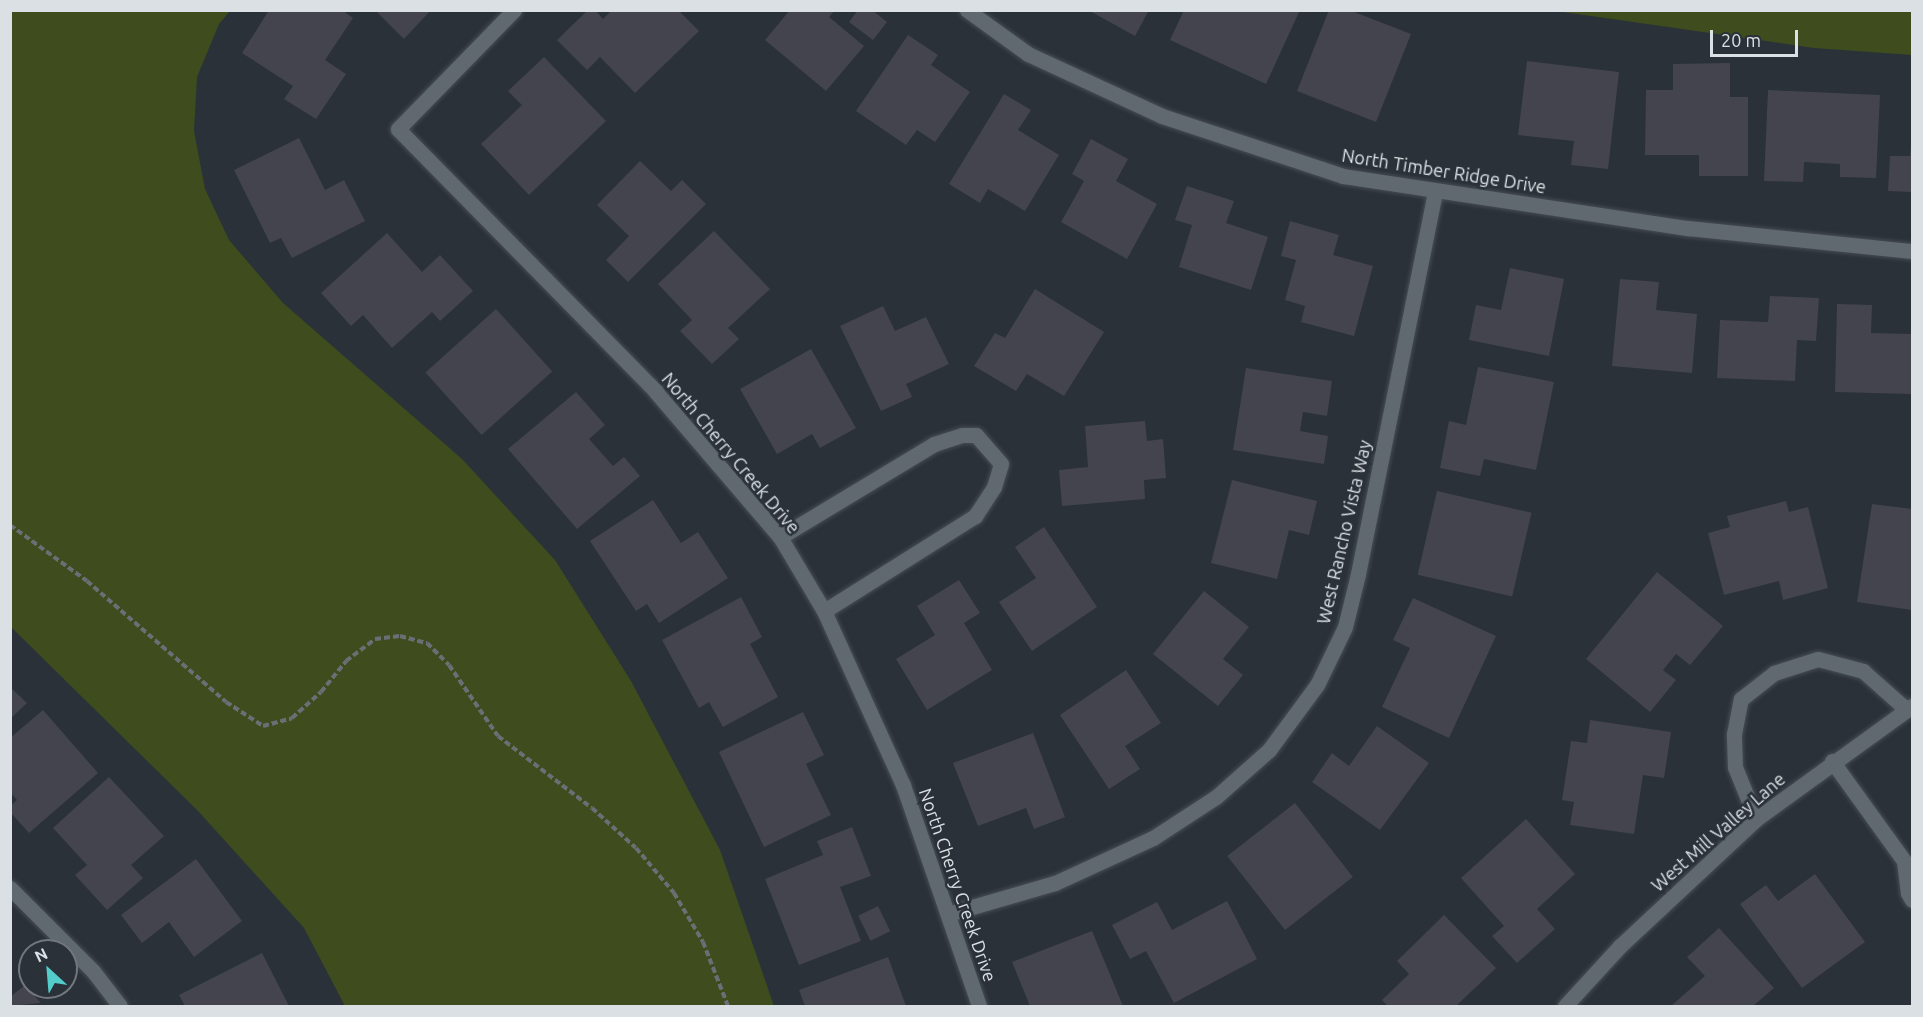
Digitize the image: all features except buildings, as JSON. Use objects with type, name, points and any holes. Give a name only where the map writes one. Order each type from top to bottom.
[{"type":"street","name":"North Cherry Creek Drive","points":[[514,10],[398,129],[656,392],[780,537],[824,611],[903,785],[979,1006]]},
{"type":"street","name":"North Timber Ridge Drive","points":[[967,10],[1028,54],[1162,116],[1343,176],[1435,193],[1688,228],[1912,251]]},
{"type":"street","name":"West Rancho Vista Way","points":[[948,914],[1055,883],[1153,838],[1216,797],[1269,750],[1317,685],[1345,627],[1358,574],[1435,193]]},
{"type":"street","points":[[780,537],[934,444],[962,435],[976,435],[1001,464],[994,488],[975,516],[824,611]]},
{"type":"street","points":[[1756,819],[1735,767],[1734,734],[1742,699],[1774,672],[1818,659],[1863,671],[1910,707]]},
{"type":"street","name":"West Mill Valley Lane","points":[[1565,1006],[1620,946],[1756,819],[1832,761],[1910,707]]},
{"type":"street","points":[[1832,761],[1908,863],[1908,893],[1912,900]]},
{"type":"street","points":[[10,888],[93,971],[120,1006]]},
{"type":"path","points":[[10,525],[87,581],[226,702],[262,726],[292,718],[321,692],[346,661],[375,639],[400,636],[427,643],[449,664],[498,736],[592,808],[636,848],[674,893],[703,942],[728,1006]]},
{"type":"green space","points":[[10,11],[230,11],[219,24],[197,77],[194,131],[205,189],[229,240],[283,303],[462,459],[555,560],[631,681],[720,850],[774,1006],[345,1006],[304,928],[198,811],[11,627]]},
{"type":"green space","points":[[1556,11],[1912,11],[1912,55],[1814,48]]}]
